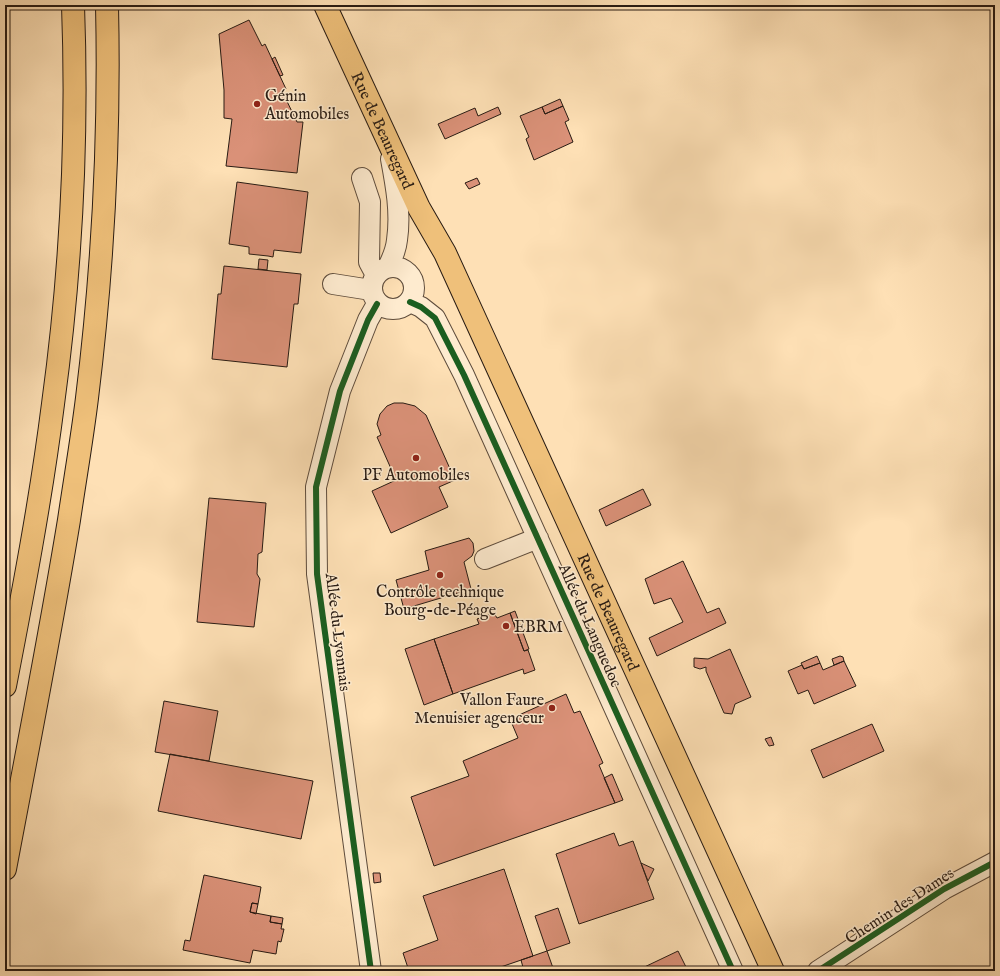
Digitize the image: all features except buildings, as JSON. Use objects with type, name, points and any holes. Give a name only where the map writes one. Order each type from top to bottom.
[{"type":"main road","points":[[5,686],[42,481],[63,322],[73,175],[73,5]]},
{"type":"main road","points":[[5,869],[59,578],[87,400],[96,318],[107,167],[107,5]]},
{"type":"main road","name":"Rue de Beauregard","points":[[325,5],[419,208],[445,253],[772,971]]},
{"type":"main road","name":"Rue de Beauregard","points":[[340,5],[429,202],[445,253]]},
{"type":"street","name":"Allée du Lyonnais","points":[[371,971],[317,574],[316,487],[340,391],[368,320],[378,284],[397,242],[399,214],[396,187],[386,136]]},
{"type":"street","points":[[333,284],[378,284],[399,268],[408,273],[413,282],[414,292],[410,302],[400,309],[388,310],[378,284],[369,262],[370,202],[362,178]]},
{"type":"street","name":"Allée du Languedoc","points":[[410,302],[422,307],[435,318],[464,375],[733,971]]},
{"type":"street","points":[[485,559],[538,538]]},
{"type":"street","name":"Chemin des Dames","points":[[818,971],[944,889],[995,862]]},
{"type":"cycle path","points":[[410,302],[421,307],[435,318],[464,375],[733,971]]},
{"type":"cycle path","points":[[371,971],[317,574],[316,487],[340,391],[368,320],[377,304]]},
{"type":"cycle path","points":[[818,971],[944,889],[995,862]]},
{"type":"place","name":"Génin Automobiles","points":[[257,104]]},
{"type":"place","name":"PF Automobiles","points":[[416,458]]},
{"type":"place","name":"Contrôle technique Bourg-de-Péage","points":[[440,575]]},
{"type":"place","name":"EBRM","points":[[506,626]]},
{"type":"place","name":"Vallon Faure Menuisier agenceur","points":[[552,708]]}]
